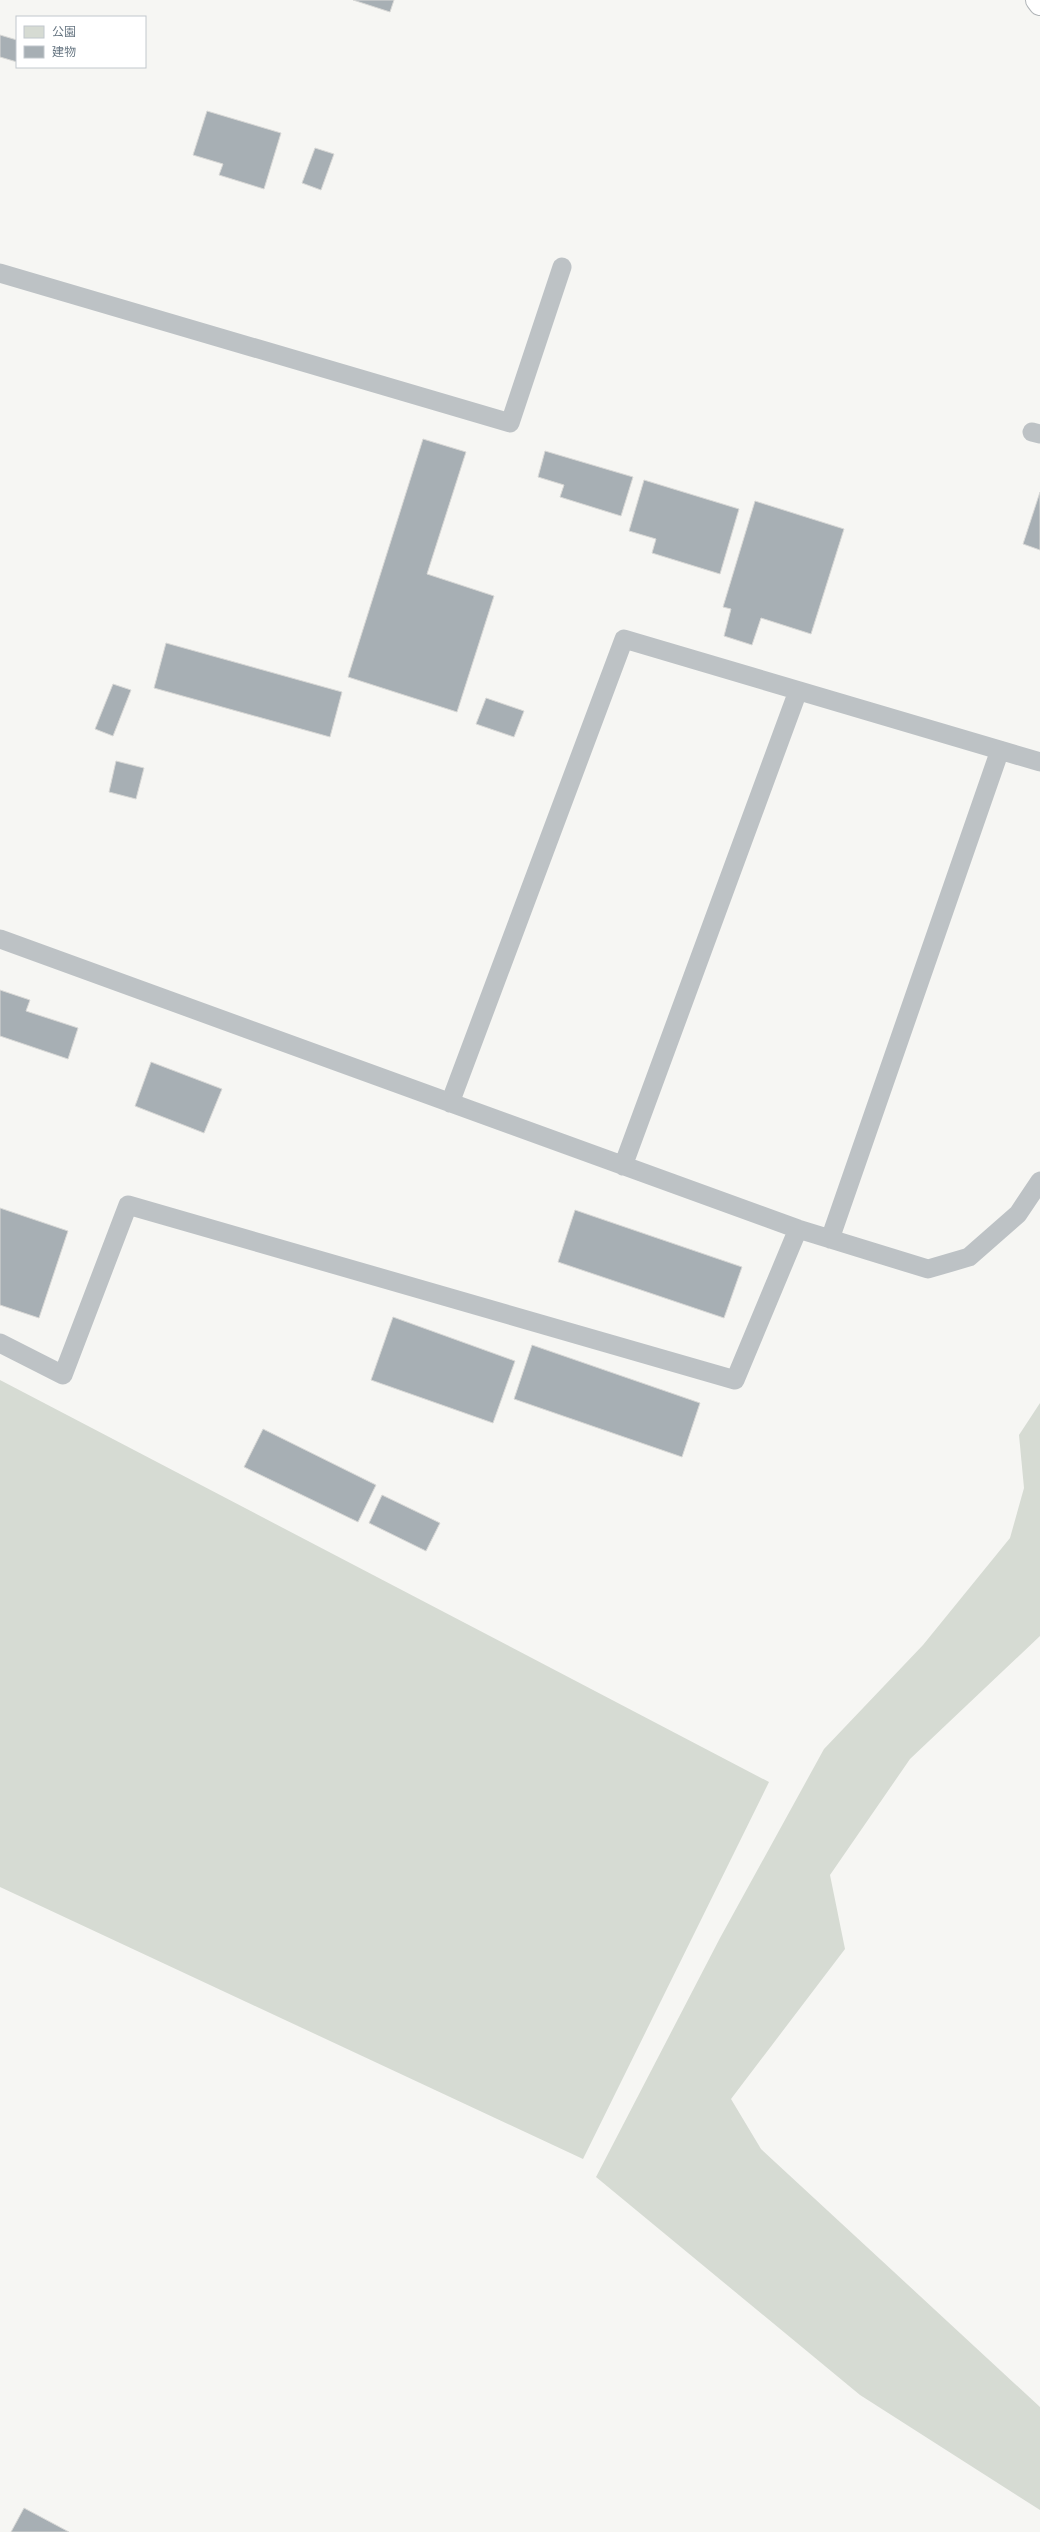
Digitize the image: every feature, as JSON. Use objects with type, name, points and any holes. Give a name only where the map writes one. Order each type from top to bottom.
[{"type":"highway","points":[[1037,0],[1040,4]]},
{"type":"lane","points":[[0,273],[510,424],[562,267]]},
{"type":"lane","points":[[450,1103],[624,639],[1040,762]]},
{"type":"lane","points":[[623,1166],[798,691]]},
{"type":"lane","points":[[830,1239],[1000,750]]},
{"type":"lane","points":[[0,939],[798,1229],[928,1269],[969,1257],[1018,1214],[1040,1181]]},
{"type":"lane","points":[[0,1343],[64,1375],[128,1205],[735,1380],[798,1229]]},
{"type":"green space","points":[[0,1380],[769,1782],[583,2159],[0,1887]]},
{"type":"green space","points":[[1040,1403],[1040,1636],[910,1759],[830,1875],[845,1949],[731,2099],[761,2149],[1040,2407],[1040,2510],[860,2395],[596,2177],[720,1938],[824,1749],[923,1645],[1010,1538],[1024,1488],[1019,1435]]},
{"type":"building","points":[[353,0],[394,0],[390,12]]},
{"type":"building","points":[[0,35],[16,40],[16,62],[0,57]]},
{"type":"building","points":[[207,111],[281,133],[264,189],[219,175],[223,164],[193,155]]},
{"type":"building","points":[[315,148],[334,154],[321,190],[302,183]]},
{"type":"building","points":[[423,439],[466,452],[427,574],[494,596],[457,712],[348,677]]},
{"type":"building","points":[[545,451],[633,477],[621,516],[560,497],[564,485],[538,477]]},
{"type":"building","points":[[644,480],[739,509],[720,574],[652,553],[656,539],[629,531]]},
{"type":"building","points":[[1040,492],[1040,550],[1023,544]]},
{"type":"building","points":[[755,501],[844,529],[811,634],[761,618],[752,645],[724,636],[731,609],[723,607]]},
{"type":"building","points":[[166,643],[342,692],[330,737],[154,688]]},
{"type":"building","points":[[113,684],[131,690],[113,736],[95,729]]},
{"type":"building","points":[[486,698],[524,711],[514,737],[476,724]]},
{"type":"building","points":[[116,761],[144,768],[136,799],[109,792]]},
{"type":"building","points":[[0,990],[30,1000],[26,1011],[78,1028],[68,1059],[0,1036]]},
{"type":"building","points":[[151,1062],[222,1089],[204,1133],[135,1106]]},
{"type":"building","points":[[0,1208],[68,1231],[39,1318],[0,1305]]},
{"type":"building","points":[[575,1210],[742,1267],[724,1318],[558,1262]]},
{"type":"building","points":[[393,1317],[515,1361],[493,1423],[371,1380]]},
{"type":"building","points":[[532,1345],[700,1403],[682,1457],[514,1399]]},
{"type":"building","points":[[263,1429],[376,1485],[358,1522],[244,1467]]},
{"type":"building","points":[[382,1495],[440,1523],[426,1551],[369,1523]]},
{"type":"building","points":[[24,2508],[69,2532],[11,2532]]}]
